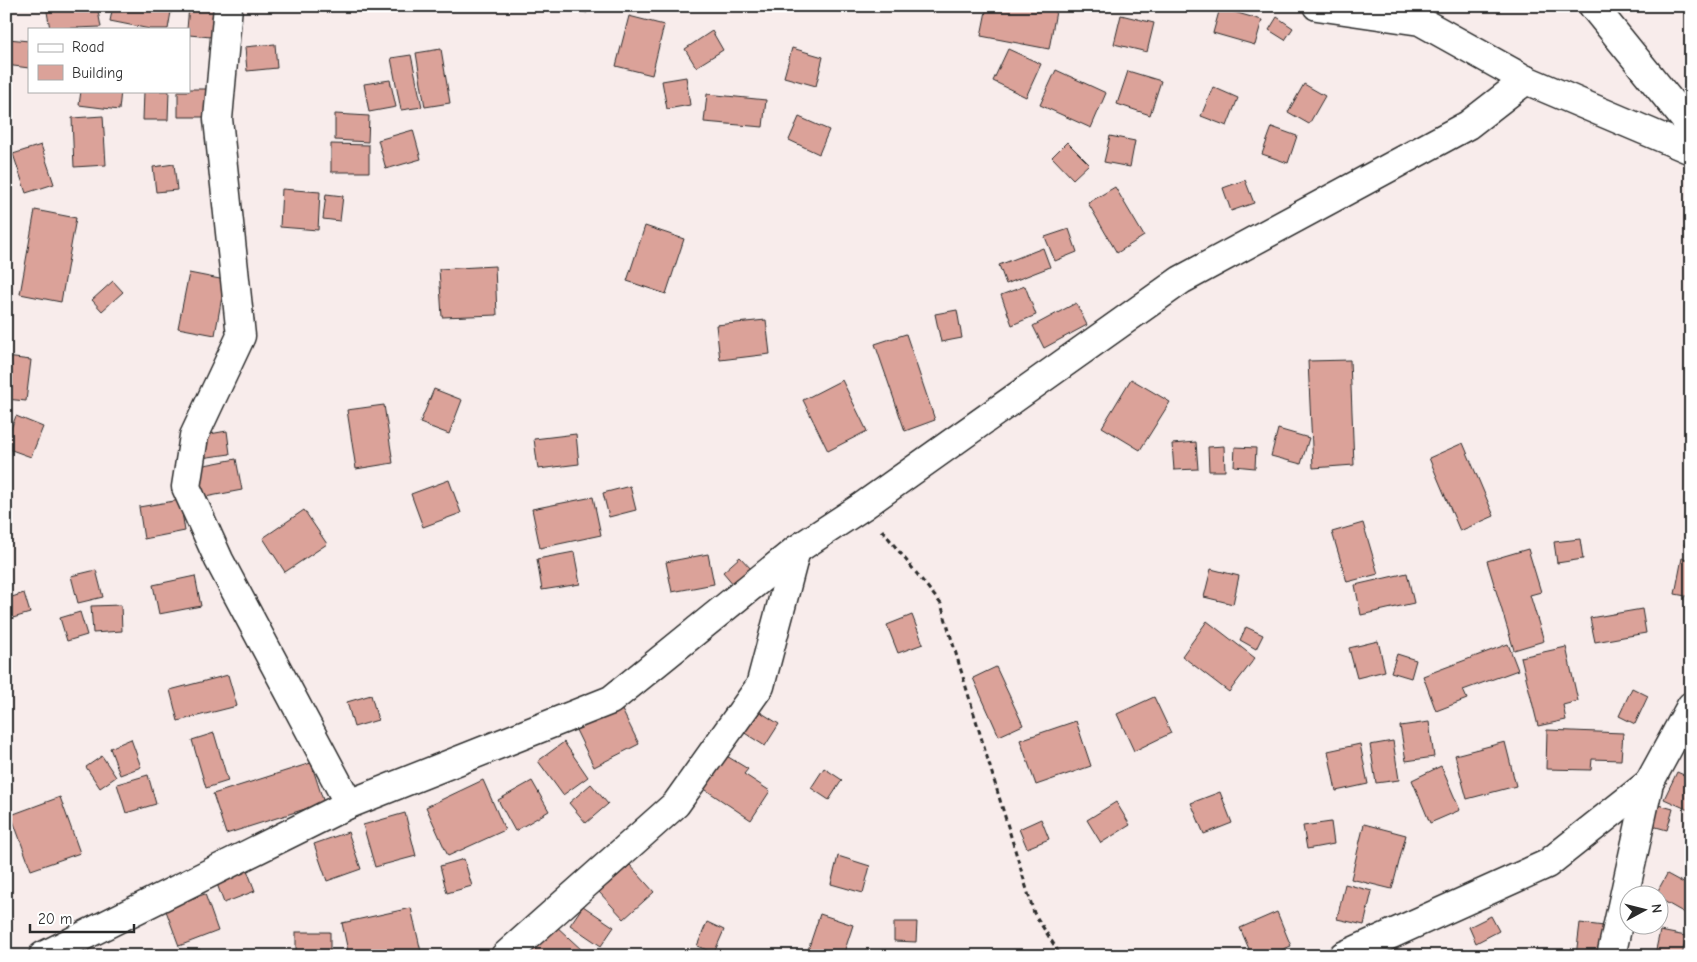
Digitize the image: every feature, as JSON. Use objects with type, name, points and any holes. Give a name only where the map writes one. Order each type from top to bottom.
[{"type":"street","points":[[228,6],[218,119],[241,336],[194,436],[186,487],[220,560],[349,804]]},
{"type":"street","points":[[1316,6],[1420,21],[1526,80],[1691,150]]},
{"type":"street","points":[[1593,6],[1691,127]]},
{"type":"street","points":[[43,956],[349,804],[611,700],[796,550],[863,506],[1181,280],[1468,125],[1526,80]]},
{"type":"street","points":[[504,956],[676,804],[760,686],[796,550]]},
{"type":"street","points":[[1611,956],[1649,783],[1691,706]]},
{"type":"street","points":[[1343,956],[1548,864],[1649,783]]},
{"type":"path","points":[[863,506],[941,604],[1034,912],[1061,956]]},
{"type":"building","points":[[46,6],[97,6],[101,27],[50,28]]},
{"type":"building","points":[[113,6],[172,6],[168,28],[145,28],[110,21]]},
{"type":"building","points":[[189,6],[213,6],[211,37],[190,35],[190,28],[187,28]]},
{"type":"building","points":[[556,6],[588,6],[587,13]]},
{"type":"building","points":[[987,6],[1057,6],[1049,49],[981,36]]},
{"type":"building","points":[[1220,8],[1262,20],[1255,45],[1213,33]]},
{"type":"building","points":[[1121,15],[1154,23],[1147,52],[1114,44]]},
{"type":"building","points":[[629,16],[664,25],[652,75],[616,66]]},
{"type":"building","points":[[1277,17],[1293,28],[1285,40],[1269,30]]},
{"type":"building","points":[[712,31],[723,50],[696,67],[685,49]]},
{"type":"building","points":[[8,39],[28,41],[28,68],[6,65]]},
{"type":"building","points":[[275,44],[277,68],[247,71],[245,47]]},
{"type":"building","points":[[792,48],[823,57],[816,86],[784,77]]},
{"type":"building","points":[[441,49],[450,103],[425,107],[416,53]]},
{"type":"building","points":[[1008,49],[1041,64],[1026,97],[993,81]]},
{"type":"building","points":[[411,55],[422,107],[401,110],[391,58]]},
{"type":"building","points":[[1056,70],[1106,93],[1091,128],[1040,105]]},
{"type":"building","points":[[1128,71],[1161,81],[1150,115],[1117,104]]},
{"type":"building","points":[[686,77],[690,105],[667,109],[662,81]]},
{"type":"building","points":[[390,80],[396,107],[369,112],[364,84]]},
{"type":"building","points":[[1304,84],[1325,96],[1309,124],[1288,112]]},
{"type":"building","points":[[1213,87],[1238,98],[1227,126],[1201,116]]},
{"type":"building","points":[[190,89],[208,89],[207,117],[178,117],[178,92],[190,92]]},
{"type":"building","points":[[81,92],[121,92],[119,110],[79,105]]},
{"type":"building","points":[[144,92],[169,92],[168,120],[143,120]]},
{"type":"building","points":[[707,94],[766,100],[763,127],[704,122]]},
{"type":"building","points":[[335,114],[369,116],[368,142],[335,140]]},
{"type":"building","points":[[103,116],[106,165],[74,167],[72,118]]},
{"type":"building","points":[[799,117],[829,130],[819,154],[789,140]]},
{"type":"building","points":[[1272,127],[1297,136],[1288,163],[1262,154]]},
{"type":"building","points":[[413,130],[421,159],[386,169],[378,140]]},
{"type":"building","points":[[1110,136],[1135,141],[1130,167],[1104,162]]},
{"type":"building","points":[[1067,142],[1089,164],[1073,179],[1052,157]]},
{"type":"building","points":[[331,144],[369,145],[369,172],[331,172]]},
{"type":"building","points":[[41,145],[54,184],[26,193],[13,154]]},
{"type":"building","points":[[174,164],[177,190],[156,192],[153,167]]},
{"type":"building","points":[[1245,180],[1254,203],[1231,211],[1223,188]]},
{"type":"building","points":[[1115,187],[1144,236],[1117,253],[1088,203]]},
{"type":"building","points":[[282,189],[320,192],[318,230],[280,227]]},
{"type":"building","points":[[326,194],[343,196],[340,221],[323,219]]},
{"type":"building","points":[[35,210],[76,218],[61,302],[20,294]]},
{"type":"building","points":[[645,226],[684,239],[666,294],[627,281]]},
{"type":"building","points":[[1069,229],[1077,252],[1055,261],[1045,237]]},
{"type":"building","points":[[1043,248],[1050,267],[1006,284],[999,265]]},
{"type":"building","points":[[495,266],[497,315],[442,317],[439,269]]},
{"type":"building","points":[[189,273],[225,280],[215,335],[178,328]]},
{"type":"building","points":[[113,281],[123,292],[102,311],[92,300]]},
{"type":"building","points":[[1025,286],[1036,315],[1012,325],[1001,295]]},
{"type":"building","points":[[1076,303],[1087,325],[1044,348],[1033,326]]},
{"type":"building","points":[[957,310],[962,338],[941,342],[935,314]]},
{"type":"building","points":[[766,320],[770,354],[720,360],[716,325]]},
{"type":"building","points":[[906,334],[935,420],[905,431],[875,344]]},
{"type":"building","points":[[6,357],[31,360],[26,401],[6,399]]},
{"type":"building","points":[[1350,360],[1354,465],[1313,468],[1308,361]]},
{"type":"building","points":[[1131,379],[1170,402],[1140,450],[1102,427]]},
{"type":"building","points":[[842,380],[867,431],[828,451],[803,400]]},
{"type":"building","points":[[434,389],[462,400],[449,434],[420,423]]},
{"type":"building","points":[[384,405],[393,463],[356,469],[347,410]]},
{"type":"building","points":[[16,416],[43,427],[31,457],[6,448],[6,441]]},
{"type":"building","points":[[1278,429],[1309,438],[1301,464],[1271,456]]},
{"type":"building","points":[[227,431],[230,454],[201,458],[198,436]]},
{"type":"building","points":[[576,434],[579,464],[538,469],[534,439]]},
{"type":"building","points":[[1196,442],[1198,469],[1174,470],[1172,444]]},
{"type":"building","points":[[1463,443],[1494,516],[1460,531],[1429,458]]},
{"type":"building","points":[[1224,446],[1225,471],[1209,471],[1208,447]]},
{"type":"building","points":[[1235,447],[1256,448],[1255,468],[1234,466]]},
{"type":"building","points":[[236,459],[242,490],[200,498],[194,467]]},
{"type":"building","points":[[449,480],[461,513],[423,527],[411,494]]},
{"type":"building","points":[[630,486],[636,510],[609,517],[603,493]]},
{"type":"building","points":[[593,497],[601,535],[540,548],[532,509]]},
{"type":"building","points":[[180,500],[185,531],[144,539],[139,507]]},
{"type":"building","points":[[304,510],[327,544],[285,572],[263,538]]},
{"type":"building","points":[[1363,523],[1378,574],[1347,582],[1332,532]]},
{"type":"building","points":[[1691,527],[1691,548],[1684,545]]},
{"type":"building","points":[[1580,539],[1583,559],[1557,563],[1554,542]]},
{"type":"building","points":[[1528,549],[1541,592],[1530,595],[1544,641],[1514,650],[1487,561]]},
{"type":"building","points":[[574,552],[580,584],[542,590],[537,559]]},
{"type":"building","points":[[708,554],[714,584],[672,592],[666,562]]},
{"type":"building","points":[[740,557],[752,570],[734,585],[723,572]]},
{"type":"building","points":[[1682,558],[1691,560],[1691,597],[1675,594]]},
{"type":"building","points":[[1211,569],[1239,576],[1233,604],[1204,597]]},
{"type":"building","points":[[96,570],[103,597],[78,603],[71,576]]},
{"type":"building","points":[[1407,573],[1414,603],[1361,615],[1355,585]]},
{"type":"building","points":[[195,576],[201,606],[159,614],[153,585]]},
{"type":"building","points":[[24,593],[30,613],[6,620],[6,599]]},
{"type":"building","points":[[121,605],[122,631],[93,633],[91,606]]},
{"type":"building","points":[[1642,609],[1646,633],[1595,642],[1590,618]]},
{"type":"building","points":[[80,612],[87,635],[67,641],[60,618]]},
{"type":"building","points":[[912,615],[923,644],[898,653],[887,625]]},
{"type":"building","points":[[1207,621],[1255,658],[1229,692],[1182,656]]},
{"type":"building","points":[[1246,627],[1263,635],[1256,649],[1240,640]]},
{"type":"building","points":[[1378,641],[1385,671],[1357,678],[1349,648]]},
{"type":"building","points":[[1508,644],[1518,670],[1463,690],[1467,699],[1436,711],[1423,676]]},
{"type":"building","points":[[1566,647],[1578,701],[1563,705],[1566,720],[1538,726],[1521,657]]},
{"type":"building","points":[[1397,654],[1416,660],[1411,678],[1391,672]]},
{"type":"building","points":[[996,667],[1023,725],[999,736],[973,678]]},
{"type":"building","points":[[228,675],[237,706],[178,721],[170,690]]},
{"type":"building","points":[[1632,688],[1648,696],[1635,724],[1619,716]]},
{"type":"building","points":[[371,695],[378,720],[354,727],[347,702]]},
{"type":"building","points":[[1154,697],[1171,733],[1134,751],[1117,714]]},
{"type":"building","points":[[621,708],[639,744],[594,767],[576,730]]},
{"type":"building","points":[[754,708],[779,724],[765,746],[740,730]]},
{"type":"building","points":[[1076,721],[1091,766],[1036,785],[1020,740]]},
{"type":"building","points":[[1429,722],[1434,757],[1406,761],[1400,726]]},
{"type":"building","points":[[1547,730],[1623,733],[1621,760],[1592,759],[1591,770],[1546,769]]},
{"type":"building","points":[[214,733],[228,781],[206,788],[192,740]]},
{"type":"building","points":[[131,739],[141,767],[120,775],[110,748]]},
{"type":"building","points":[[1393,741],[1399,780],[1376,783],[1370,745]]},
{"type":"building","points":[[564,742],[588,777],[563,795],[538,761]]},
{"type":"building","points":[[1505,742],[1516,786],[1467,799],[1455,755]]},
{"type":"building","points":[[1360,744],[1368,784],[1336,791],[1328,751]]},
{"type":"building","points":[[725,755],[748,769],[744,774],[770,791],[751,820],[703,788]]},
{"type":"building","points":[[102,756],[116,777],[100,788],[86,767]]},
{"type":"building","points":[[311,763],[324,803],[226,834],[213,794]]},
{"type":"building","points":[[1441,766],[1460,810],[1430,823],[1412,780]]},
{"type":"building","points":[[824,768],[842,780],[829,800],[811,788]]},
{"type":"building","points":[[1677,772],[1691,778],[1691,811],[1664,799]]},
{"type":"building","points":[[148,775],[156,804],[126,813],[117,784]]},
{"type":"building","points":[[483,780],[505,830],[448,856],[426,807]]},
{"type":"building","points":[[532,781],[549,811],[515,831],[498,800]]},
{"type":"building","points":[[591,784],[608,804],[586,823],[569,803]]},
{"type":"building","points":[[1220,792],[1232,823],[1204,834],[1191,803]]},
{"type":"building","points":[[60,797],[80,853],[31,870],[11,815]]},
{"type":"building","points":[[1116,802],[1130,825],[1101,843],[1087,820]]},
{"type":"building","points":[[1651,803],[1673,809],[1667,830],[1645,824]]},
{"type":"building","points":[[405,813],[416,856],[375,867],[363,825]]},
{"type":"building","points":[[1041,819],[1049,839],[1027,848],[1019,829]]},
{"type":"building","points":[[1331,822],[1334,844],[1307,849],[1303,826]]},
{"type":"building","points":[[1364,824],[1406,835],[1392,889],[1351,879]]},
{"type":"building","points":[[348,832],[361,869],[327,881],[314,844]]},
{"type":"building","points":[[838,856],[870,866],[863,893],[831,884]]},
{"type":"building","points":[[464,859],[472,886],[447,893],[440,866]]},
{"type":"building","points":[[244,862],[255,891],[224,903],[213,873]]},
{"type":"building","points":[[630,865],[654,892],[624,919],[599,892]]},
{"type":"building","points":[[1667,874],[1691,887],[1690,916],[1670,905],[1670,884],[1662,884]]},
{"type":"building","points":[[1345,884],[1372,891],[1364,925],[1337,919]]},
{"type":"building","points":[[205,894],[218,931],[179,946],[165,908]]},
{"type":"building","points":[[583,906],[614,927],[601,946],[570,925]]},
{"type":"building","points":[[411,908],[422,956],[349,956],[342,923]]},
{"type":"building","points":[[1277,912],[1291,946],[1268,956],[1252,956],[1240,928]]},
{"type":"building","points":[[820,914],[853,925],[843,956],[806,956]]},
{"type":"building","points":[[1491,916],[1499,931],[1476,943],[1469,927]]},
{"type":"building","points":[[707,922],[724,930],[714,953],[697,946]]},
{"type":"building","points":[[894,922],[917,922],[916,942],[894,941]]},
{"type":"building","points":[[1580,923],[1604,926],[1600,956],[1576,956]]},
{"type":"building","points":[[555,925],[583,951],[578,956],[527,956]]},
{"type":"building","points":[[296,932],[330,932],[330,956],[296,956]]},
{"type":"building","points":[[1670,933],[1686,936],[1682,956],[1655,954],[1659,934]]},
{"type":"building","points":[[200,949],[202,956],[177,956]]}]
